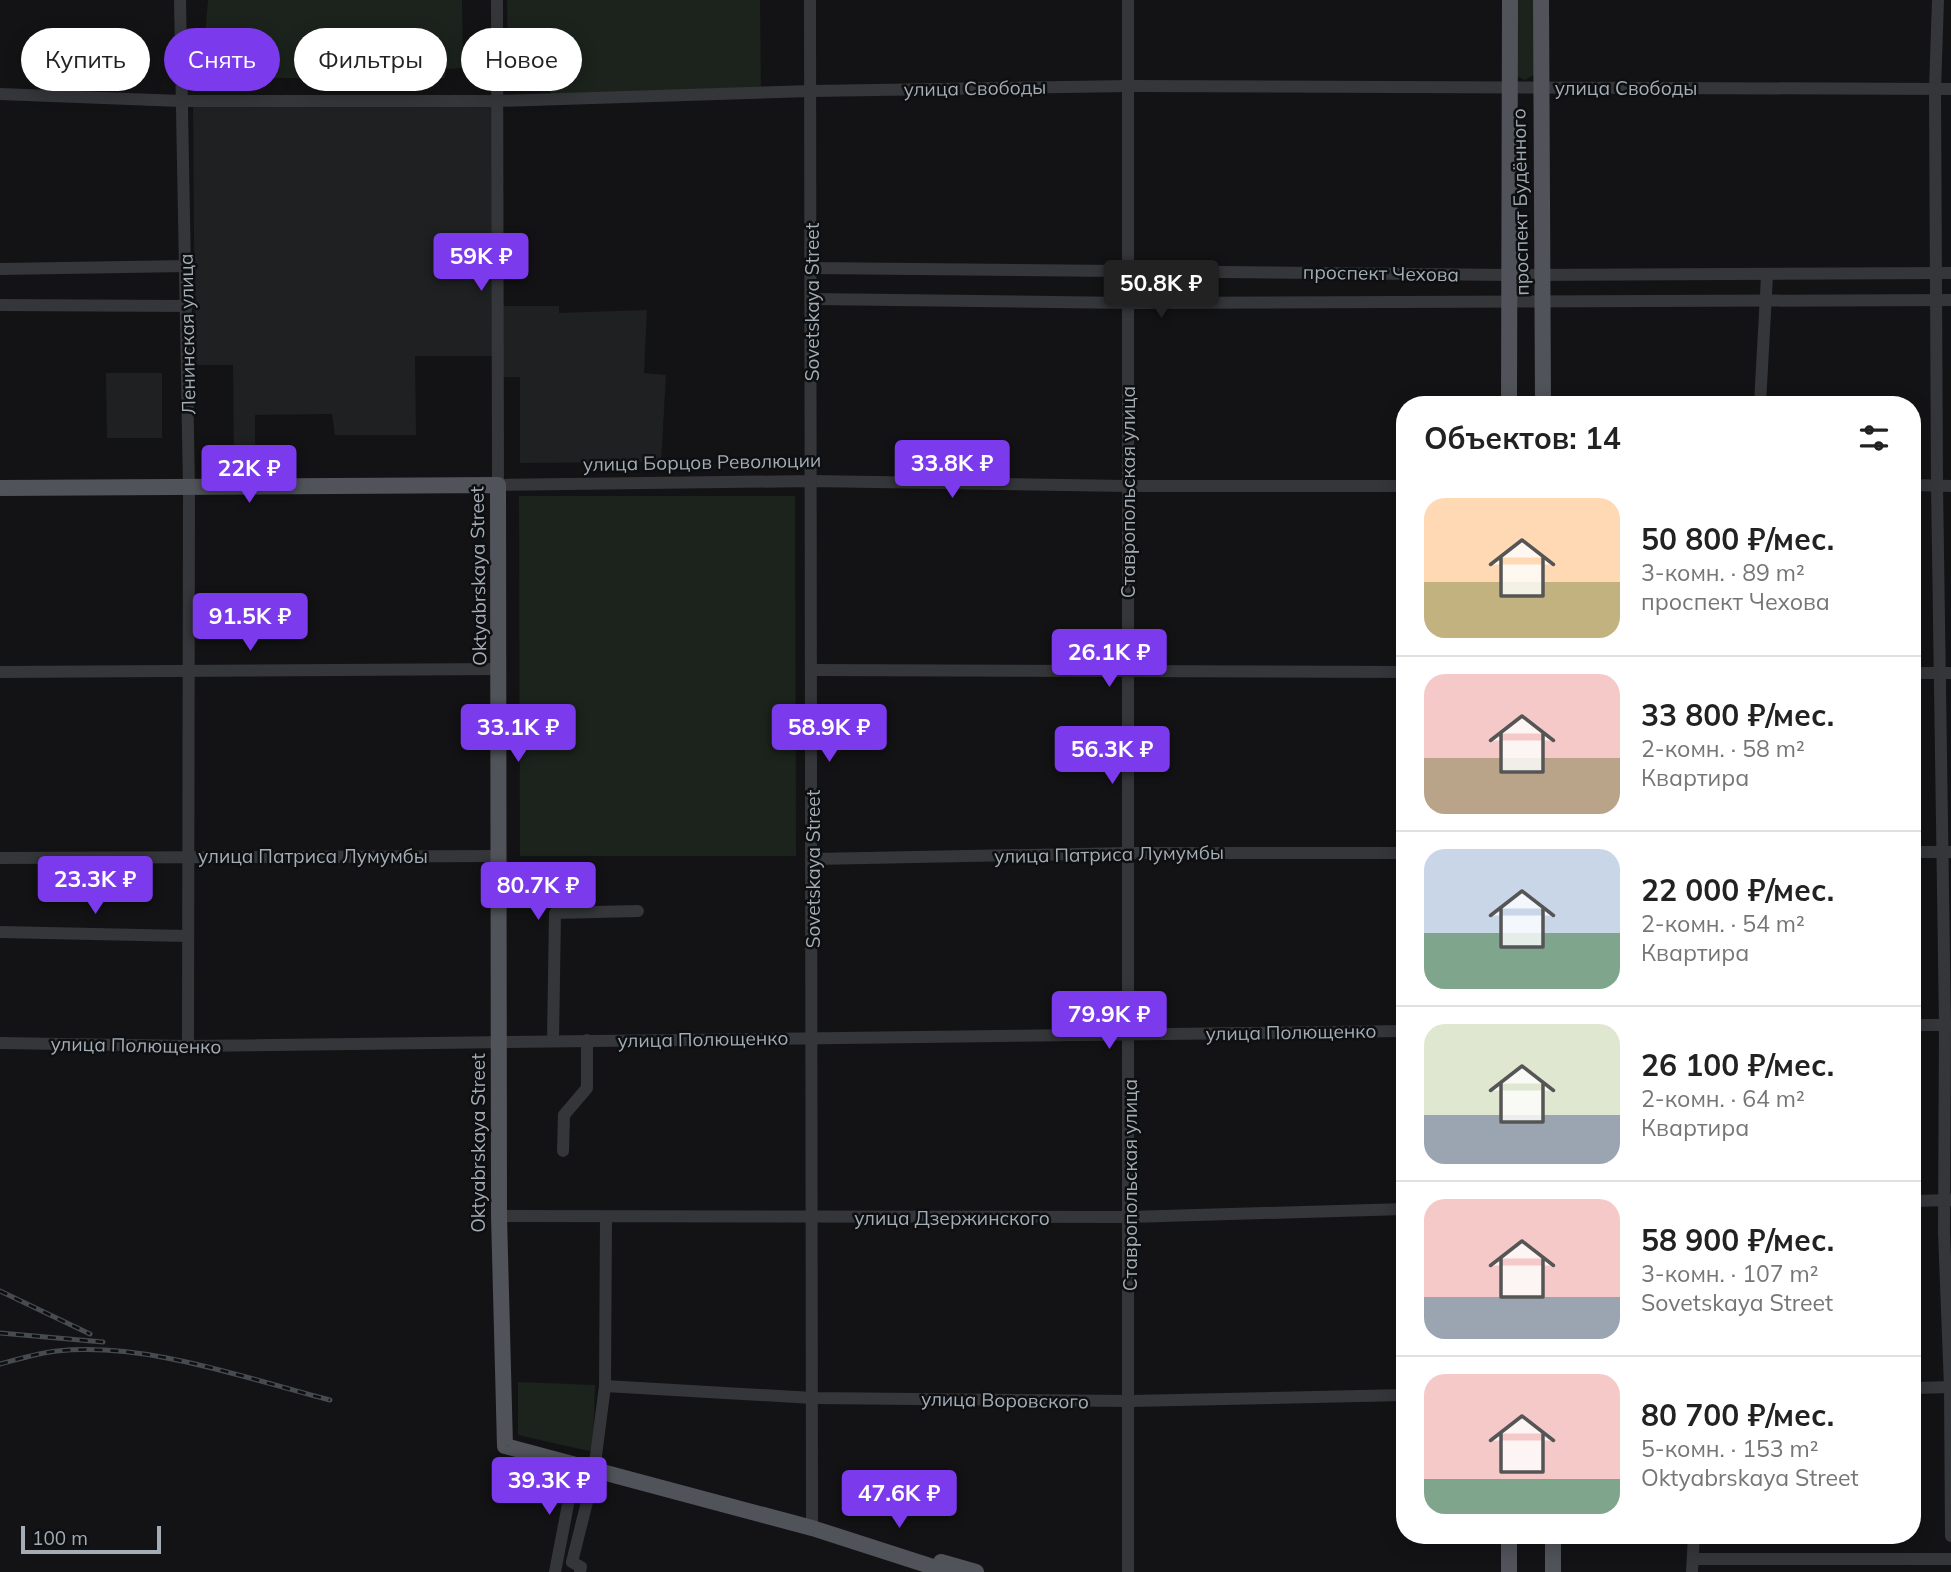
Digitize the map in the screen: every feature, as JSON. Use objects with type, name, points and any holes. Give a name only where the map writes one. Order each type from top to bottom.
[{"type":"main road","name":"проспект Будённого","points":[[1509,396],[1510,0]]},
{"type":"main road","name":"проспект Будённого","points":[[1541,0],[1543,396]]},
{"type":"main road","name":"улица Борцов Революции","points":[[0,488],[498,485]]},
{"type":"main road","name":"Oktyabrskaya Street","points":[[498,485],[499,1216],[505,1446],[554,1459]]},
{"type":"main road","points":[[554,1459],[976,1572]]},
{"type":"main road","points":[[812,1526],[949,1572]]},
{"type":"main road","points":[[1509,1544],[1509,1572]]},
{"type":"main road","points":[[1553,1544],[1553,1572]]},
{"type":"street","name":"Ленинская улица","points":[[180,0],[189,487],[188,1046]]},
{"type":"street","name":"Oktyabrskaya Street","points":[[497,0],[498,485]]},
{"type":"street","name":"Sovetskaya Street","points":[[810,0],[814,1218],[812,1526]]},
{"type":"street","name":"Ставропольская улица","points":[[1128,0],[1128,1572]]},
{"type":"street","points":[[1938,0],[1935,89],[1937,485],[1945,673],[1951,1536]]},
{"type":"street","name":"улица Свободы","points":[[0,94],[181,100],[497,101],[811,91],[1129,86],[1951,89]]},
{"type":"street","points":[[0,269],[187,266]]},
{"type":"street","name":"проспект Чехова","points":[[811,268],[1129,269],[1510,275],[1767,276],[1951,273]]},
{"type":"street","points":[[1760,396],[1767,276]]},
{"type":"street","name":"проспект Чехова","points":[[812,299],[1129,303],[1951,300]]},
{"type":"street","points":[[0,304],[187,306]]},
{"type":"street","name":"улица Борцов Революции","points":[[498,485],[812,481],[1127,486],[1396,486]]},
{"type":"street","points":[[1921,485],[1951,486]]},
{"type":"street","points":[[0,672],[500,669]]},
{"type":"street","points":[[812,670],[1396,672]]},
{"type":"street","points":[[1921,673],[1945,673]]},
{"type":"street","points":[[1921,852],[1946,852]]},
{"type":"street","name":"улица Патриса Лумумбы","points":[[813,859],[1129,853],[1396,853]]},
{"type":"street","name":"улица Патриса Лумумбы","points":[[0,858],[499,856]]},
{"type":"street","points":[[553,1041],[555,913],[638,911]]},
{"type":"street","points":[[0,932],[188,936]]},
{"type":"street","points":[[1921,1025],[1948,1025]]},
{"type":"street","name":"улица Полющенко","points":[[0,1043],[188,1046],[1396,1031]]},
{"type":"street","points":[[563,1151],[564,1115],[587,1088],[587,1040]]},
{"type":"street","points":[[1921,1201],[1947,1200]]},
{"type":"street","name":"улица Дзержинского","points":[[499,1216],[1129,1217],[1396,1209]]},
{"type":"street","points":[[580,1572],[581,1567],[572,1562],[592,1482],[598,1471],[605,1386],[606,1217]]},
{"type":"street","name":"улица Воровского","points":[[605,1386],[813,1398],[1130,1401],[1396,1395]]},
{"type":"street","points":[[1921,1388],[1950,1387]]},
{"type":"street","points":[[554,1459],[569,1479],[570,1494],[555,1572]]},
{"type":"street","points":[[1693,1544],[1692,1565],[1951,1559]]},
{"type":"shaded area","points":[[208,0],[462,0],[461,68],[447,69],[447,28],[294,28],[294,78],[280,78],[280,28],[206,28]]},
{"type":"shaded area","points":[[507,0],[760,0],[761,92],[551,94],[551,91],[582,91],[582,28],[507,28]]},
{"type":"shaded area","points":[[1515,0],[1536,0],[1535,74],[1525,80],[1515,75]]},
{"type":"shaded area","points":[[193,106],[492,106],[493,356],[415,356],[416,435],[335,435],[332,414],[255,415],[255,465],[234,465],[233,365],[195,365]]},
{"type":"shaded area","points":[[502,306],[559,306],[559,313],[647,310],[644,373],[666,375],[661,462],[520,463],[520,377],[503,377]]},
{"type":"shaded area","points":[[106,373],[162,373],[162,438],[107,438]]},
{"type":"shaded area","points":[[519,496],[795,496],[796,856],[520,856]]},
{"type":"shaded area","points":[[518,1382],[595,1385],[593,1452],[518,1435]]},
{"type":"railway","points":[[0,1291],[90,1334]]},
{"type":"railway","points":[[0,1333],[103,1342]]},
{"type":"railway","points":[[0,1364],[57,1351],[126,1352],[230,1372],[330,1400]]}]
